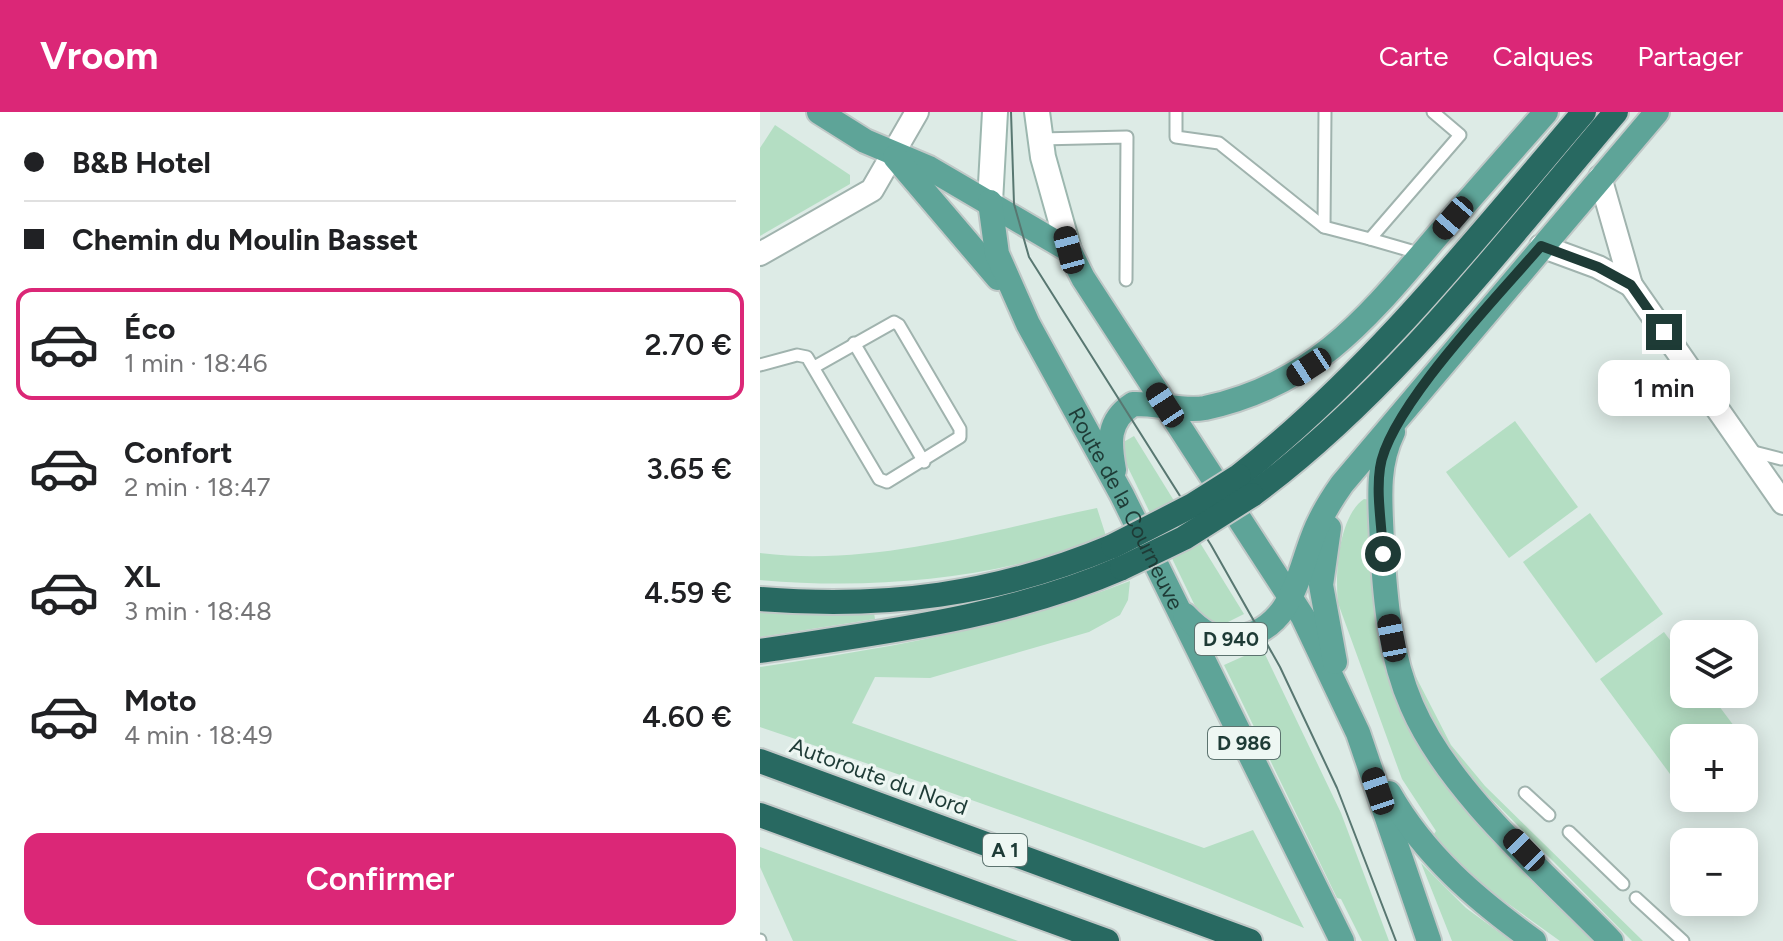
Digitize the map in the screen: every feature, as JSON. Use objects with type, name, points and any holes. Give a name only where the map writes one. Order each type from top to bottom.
[{"type":"highway","points":[[760,599],[836,603],[950,595],[1118,557],[1184,538],[1246,485],[1368,359],[1584,112]]},
{"type":"highway","points":[[1246,485],[1303,455],[1370,392],[1616,112]]},
{"type":"highway","points":[[760,651],[1002,609],[1072,588],[1118,557]]},
{"type":"highway","name":"Autoroute du Nord","points":[[760,761],[1250,941]]},
{"type":"highway","name":"A 1","points":[[760,815],[1107,941]]},
{"type":"main road","points":[[819,112],[893,155],[929,168],[1069,250]]},
{"type":"main road","points":[[990,202],[995,112]]},
{"type":"main road","points":[[1037,112],[1040,139],[1069,250],[1291,599],[1358,733],[1428,938]]},
{"type":"main road","name":"D 940","points":[[1171,597],[1205,634],[1233,639],[1269,625],[1291,599],[1312,539],[1342,484],[1657,112]]},
{"type":"main road","points":[[1122,495],[1111,453],[1113,423],[1133,404],[1200,409],[1248,397],[1292,378],[1326,356],[1365,320],[1535,117]]},
{"type":"main road","points":[[893,155],[988,264],[1028,324]]},
{"type":"main road","name":"Route de la Courneuve","points":[[990,202],[997,254],[1028,324],[1122,495],[1342,941]]},
{"type":"main road","points":[[1414,396],[1385,448],[1380,485],[1388,616],[1411,705],[1429,739],[1480,805],[1611,941]]},
{"type":"main road","points":[[1342,484],[1327,536],[1321,585],[1336,670],[1348,710]]},
{"type":"main road","points":[[1358,733],[1420,842],[1462,887],[1534,941]]},
{"type":"street","points":[[760,254],[872,190],[917,112]]},
{"type":"street","points":[[1600,177],[1631,285],[1783,503]]},
{"type":"street","points":[[1541,246],[1598,267],[1631,285]]},
{"type":"lane","points":[[1176,112],[1171,137],[1219,143],[1324,227],[1422,254]]},
{"type":"lane","points":[[1324,227],[1325,112]]},
{"type":"lane","points":[[1370,239],[1460,135],[1433,112]]},
{"type":"lane","points":[[1040,139],[1131,137],[1126,280]]},
{"type":"lane","points":[[760,365],[797,355],[807,357],[816,366],[879,479],[894,480],[956,443],[960,429],[894,322],[816,366]]},
{"type":"lane","points":[[854,343],[924,462]]},
{"type":"lane","points":[[1746,450],[1781,459]]},
{"type":"lane","points":[[1525,793],[1549,815]]},
{"type":"lane","points":[[1569,832],[1623,884]]},
{"type":"lane","points":[[1636,898],[1683,941]]},
{"type":"green space","points":[[775,125],[850,175],[850,184],[760,236],[760,148]]},
{"type":"green space","points":[[1515,421],[1578,507],[1509,558],[1446,472]]},
{"type":"green space","points":[[1134,436],[1244,614],[1220,626],[1205,619],[1197,610],[1121,453],[1120,444]]},
{"type":"green space","points":[[1364,499],[1372,500],[1382,612],[1397,696],[1419,749],[1491,837],[1597,941],[1560,941],[1482,885],[1432,837],[1436,831],[1402,779],[1338,603],[1340,547],[1355,507]]},
{"type":"green space","points":[[1097,508],[1106,536],[1023,563],[980,572],[892,582],[847,584],[760,580],[760,553],[802,556],[887,551]]},
{"type":"green space","points":[[1590,513],[1663,614],[1596,663],[1523,562]]},
{"type":"green space","points":[[1130,581],[1128,600],[1120,615],[1089,632],[930,678],[875,677],[852,723],[1204,848],[1253,830],[1304,928],[1102,847],[760,727],[760,667],[901,644],[993,624]]},
{"type":"green space","points":[[760,611],[874,613],[875,619],[760,637]]},
{"type":"green space","points":[[1664,632],[1670,640],[1670,708],[1720,708],[1732,724],[1670,724],[1670,774],[1600,679]]},
{"type":"green space","points":[[1262,648],[1341,813],[1389,941],[1362,941],[1341,899],[1337,898],[1224,665]]},
{"type":"green space","points":[[1416,677],[1451,745],[1485,786],[1643,941],[1632,941],[1460,767],[1429,719],[1411,679]]},
{"type":"green space","points":[[760,847],[1018,941],[793,941],[760,867]]},
{"type":"green space","points":[[1421,863],[1466,908],[1511,941],[1452,941]]},
{"type":"tram line","points":[[1011,112],[1014,204],[1029,257],[1211,545],[1280,667],[1337,788],[1396,941]]},
{"type":"route","points":[[1383,554],[1380,468],[1385,448],[1414,396],[1541,246],[1598,267],[1631,285],[1664,332]]}]
